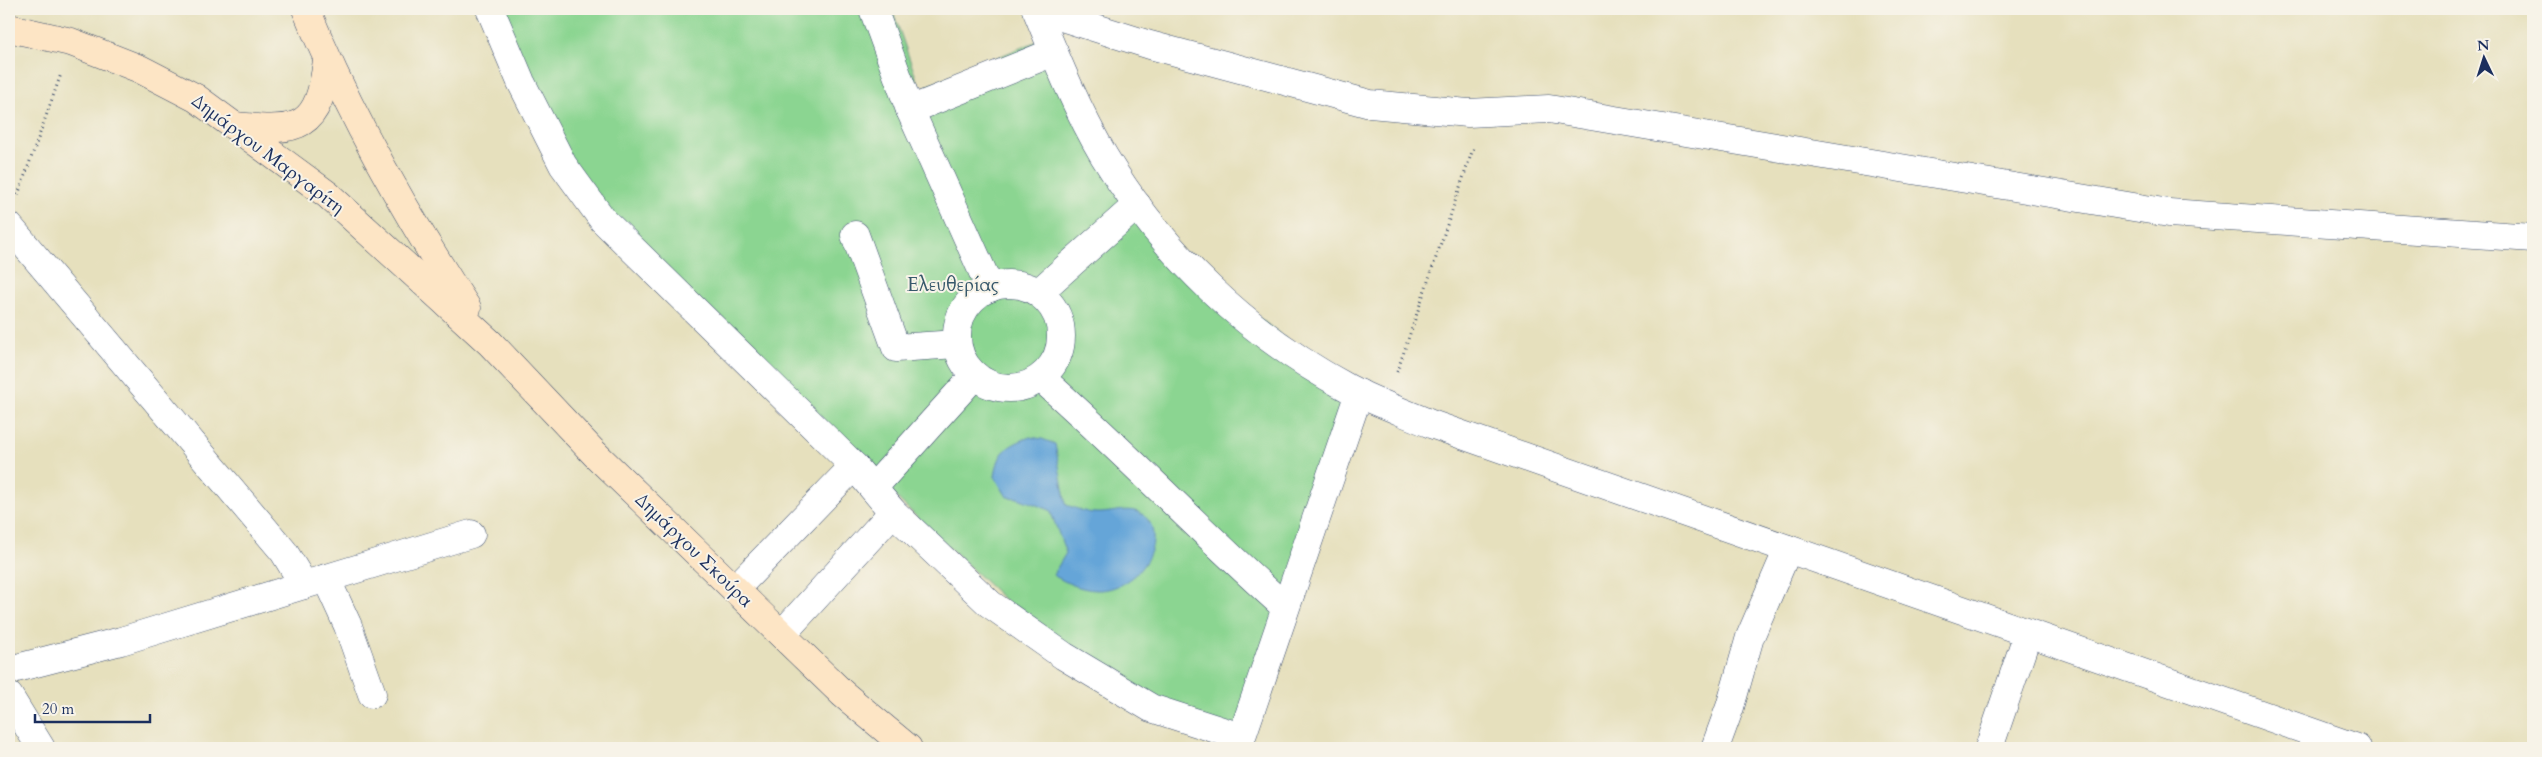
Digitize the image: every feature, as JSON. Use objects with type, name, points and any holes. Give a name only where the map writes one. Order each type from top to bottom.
[{"type":"main road","points":[[306,9],[327,60],[407,215],[490,343]]},
{"type":"main road","name":"Δημάρχου Μαργαρίτη","points":[[9,28],[72,42],[140,69],[196,98],[328,195],[490,343]]},
{"type":"main road","points":[[234,126],[279,129],[296,126],[309,118],[317,106],[323,89],[327,60]]},
{"type":"main road","name":"Δημάρχου Σκούρα","points":[[490,343],[595,454],[843,694],[908,748]]},
{"type":"street","points":[[490,9],[521,82],[563,165],[603,220],[854,466],[874,487],[893,512],[990,604],[1064,656],[1151,708],[1239,743],[1359,393]]},
{"type":"street","points":[[873,9],[910,110],[990,288]]},
{"type":"street","points":[[1036,9],[1054,52],[1097,142],[1137,205],[1190,268],[1240,315],[1288,352],[1359,393],[1385,406],[2357,748]]},
{"type":"street","points":[[1036,9],[1150,45],[1370,104],[1468,113],[1549,109],[2169,214],[2533,238]]},
{"type":"street","points":[[910,110],[1054,52]]},
{"type":"street","points":[[1038,292],[1137,205]]},
{"type":"street","points":[[12,215],[284,552],[315,582],[348,626],[372,694]]},
{"type":"street","points":[[855,235],[896,348],[957,344]]},
{"type":"street","points":[[1006,284],[1023,285],[1038,292],[1050,303],[1059,318],[1062,334],[1060,351],[1053,366],[1041,378],[1025,386],[1007,389],[989,386],[974,376],[962,362],[957,344],[957,326],[963,309],[975,296],[990,288],[1006,284]]},
{"type":"street","points":[[874,487],[974,376]]},
{"type":"street","points":[[1041,378],[1083,414],[1230,558],[1285,607]]},
{"type":"street","points":[[735,589],[854,466]]},
{"type":"street","points":[[782,634],[893,512]]},
{"type":"street","points":[[9,670],[121,641],[471,534]]},
{"type":"street","points":[[1715,748],[1730,707],[1750,637],[1788,549]]},
{"type":"street","points":[[1989,748],[2028,633]]},
{"type":"street","points":[[9,696],[41,748]]},
{"type":"path","points":[[12,215],[72,42]]},
{"type":"path","points":[[1385,406],[1457,201],[1485,112]]},
{"type":"green space","name":"Ελευθερίας","points":[[490,9],[892,9],[920,89],[1047,37],[1173,250],[1348,388],[1241,737],[1064,656],[603,220]]},
{"type":"water","points":[[1030,437],[1055,444],[1066,505],[1092,513],[1122,510],[1133,511],[1141,513],[1149,521],[1153,540],[1146,562],[1119,586],[1096,590],[1084,588],[1063,581],[1053,575],[1066,553],[1050,510],[1018,498],[1007,497],[995,477],[1001,455],[1015,443]]}]
